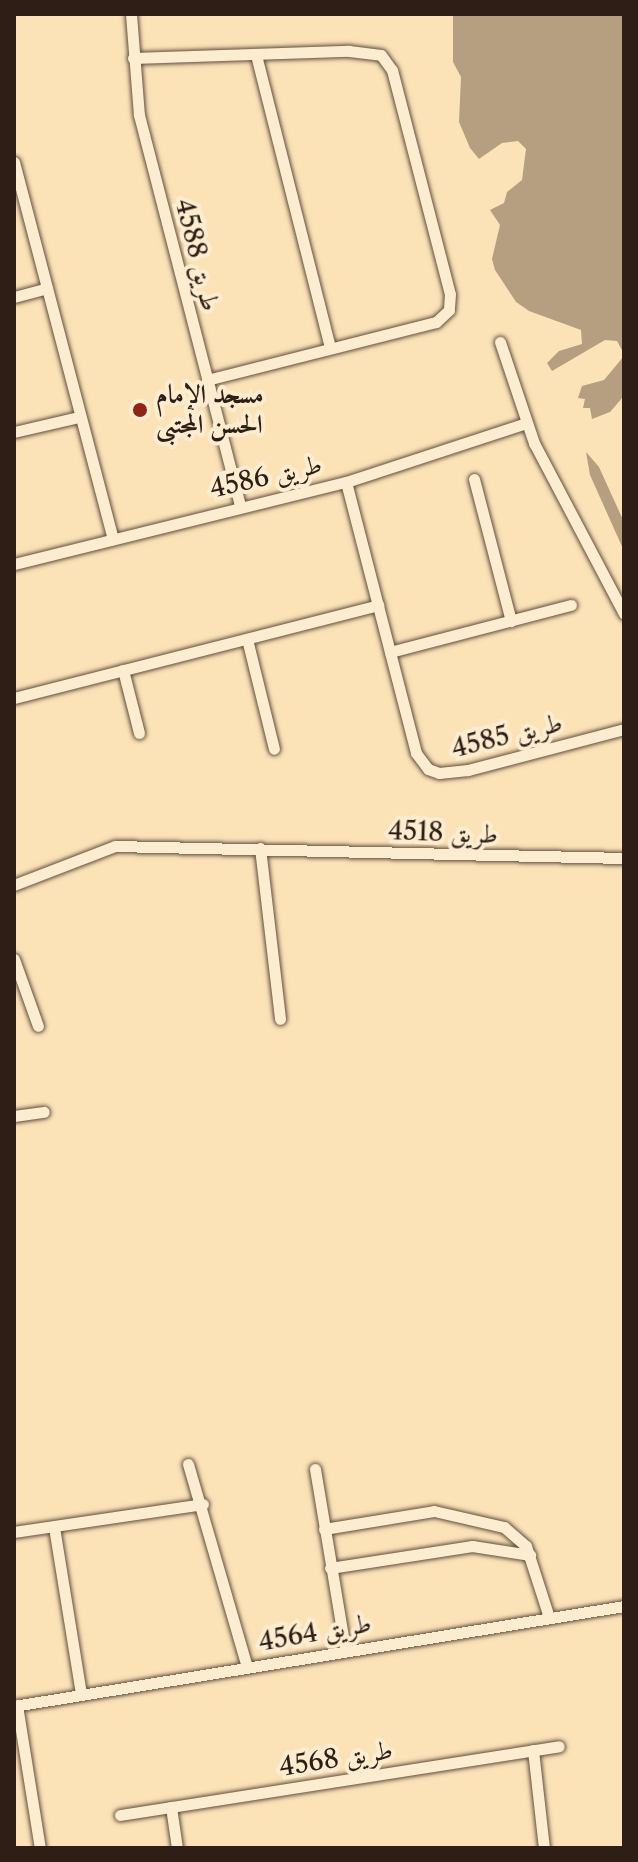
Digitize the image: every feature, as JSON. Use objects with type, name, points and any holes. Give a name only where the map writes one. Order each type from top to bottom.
[{"type":"street","name":"طريق 4588","points":[[131,14],[139,115],[240,505]]},
{"type":"street","points":[[133,58],[349,51],[371,52],[387,61],[450,294],[449,310],[436,322],[207,380]]},
{"type":"street","points":[[256,55],[330,348]]},
{"type":"street","points":[[14,162],[113,539]]},
{"type":"street","points":[[14,297],[47,288]]},
{"type":"street","points":[[500,342],[526,423],[624,614]]},
{"type":"street","points":[[14,432],[79,417]]},
{"type":"street","name":"طريق 4586","points":[[14,564],[240,505],[346,482],[526,423]]},
{"type":"street","points":[[474,479],[511,621]]},
{"type":"street","name":"طريق 4585","points":[[346,482],[416,753],[439,773],[624,729]]},
{"type":"street","points":[[14,698],[378,605]]},
{"type":"street","points":[[390,652],[571,605]]},
{"type":"street","points":[[247,639],[274,749]]},
{"type":"street","points":[[123,670],[139,733]]},
{"type":"street","name":"طريق 4518","points":[[14,885],[115,846],[624,858]]},
{"type":"street","points":[[260,848],[280,1019]]},
{"type":"street","points":[[14,959],[38,1026]]},
{"type":"street","points":[[14,1116],[44,1112]]},
{"type":"street","points":[[188,1464],[203,1504],[247,1667]]},
{"type":"street","points":[[315,1469],[345,1649]]},
{"type":"street","points":[[14,1532],[203,1504]]},
{"type":"street","points":[[324,1529],[415,1513],[453,1512],[513,1531],[530,1555],[549,1617]]},
{"type":"street","points":[[54,1527],[81,1693]]},
{"type":"street","points":[[330,1568],[472,1546],[530,1555]]},
{"type":"street","name":"طريق 4564","points":[[15,1705],[624,1606]]},
{"type":"street","points":[[15,1705],[40,1848]]},
{"type":"street","name":"طريق 4568","points":[[120,1815],[559,1746]]},
{"type":"street","points":[[533,1750],[544,1848]]},
{"type":"street","points":[[171,1807],[177,1848]]},
{"type":"shaded area","points":[[453,14],[624,14],[624,354],[617,341],[605,340],[552,371],[547,363],[559,351],[582,344],[581,330],[529,311],[516,302],[495,270],[492,259],[500,225],[490,210],[504,203],[507,192],[522,180],[526,149],[518,141],[502,143],[479,159],[470,148],[459,122],[461,77],[453,62]]},
{"type":"shaded area","points":[[624,356],[623,397],[610,412],[592,419],[590,408],[583,408],[585,399],[578,398],[582,386],[604,380]]},
{"type":"shaded area","points":[[586,452],[599,467],[624,522],[624,551],[590,475]]},
{"type":"place","name":"مسجد الإمام الحسن المجتبى","points":[[140,410]]}]
